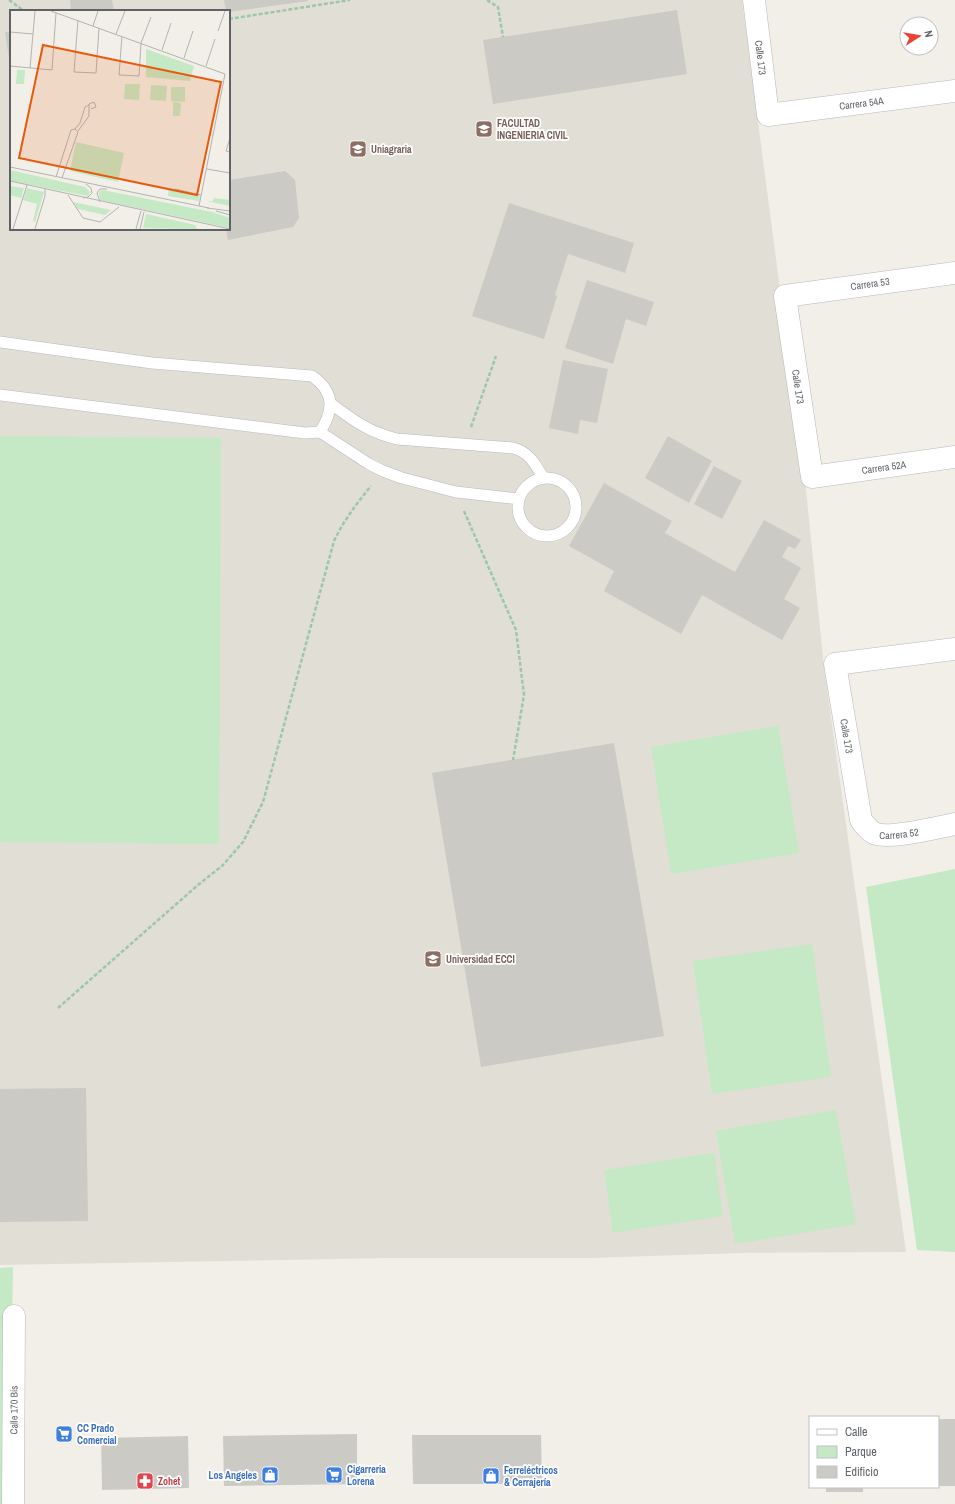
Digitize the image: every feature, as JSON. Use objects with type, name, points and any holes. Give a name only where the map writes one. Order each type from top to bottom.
[{"type":"street","name":"Calle 173","points":[[754,0],[768,115]]},
{"type":"street","name":"Carrera 54A","points":[[768,115],[955,91]]},
{"type":"street","name":"Carrera 53","points":[[785,296],[955,273]]},
{"type":"street","name":"Calle 173","points":[[785,296],[812,477]]},
{"type":"street","name":"Carrera 52A","points":[[812,477],[955,457]]},
{"type":"street","name":"Calle 173","points":[[859,808],[835,664],[955,649]]},
{"type":"street","name":"Carrera 52","points":[[859,808],[861,820],[867,828],[875,834],[887,836],[955,824]]},
{"type":"street","name":"Calle 170 Bis","points":[[13,1504],[14,1316]]},
{"type":"lane","points":[[0,342],[138,361],[312,376],[320,381],[327,391],[330,403],[329,414],[320,432]]},
{"type":"lane","points":[[0,395],[305,433],[320,432],[369,464],[402,478],[456,492],[519,499]]},
{"type":"lane","points":[[330,403],[364,427],[397,439],[513,448],[520,450],[532,460],[543,477]]},
{"type":"lane","points":[[543,477],[555,478],[565,483],[573,492],[577,502],[576,514],[572,525],[563,532],[552,536],[540,536],[530,531],[522,522],[518,511],[519,499],[524,489],[532,481],[543,477]]},
{"type":"path","points":[[10,0],[23,10]]},
{"type":"path","points":[[230,19],[350,0]]},
{"type":"path","points":[[486,0],[498,7],[503,37]]},
{"type":"path","points":[[465,444],[496,356]]},
{"type":"path","points":[[58,1008],[222,866],[243,842],[263,802],[334,541],[352,510],[383,471]]},
{"type":"path","points":[[456,492],[516,630],[524,695],[513,760]]},
{"type":"shaded area","name":"Universidad ECCI","points":[[0,0],[742,0],[805,480],[824,667],[906,1252],[739,1253],[591,1258],[389,1258],[0,1265]]},
{"type":"green space","points":[[0,436],[221,438],[219,844],[0,842]]},
{"type":"green space","points":[[778,726],[799,853],[671,874],[651,747]]},
{"type":"green space","points":[[955,869],[955,1252],[917,1250],[866,887]]},
{"type":"green space","points":[[812,944],[831,1077],[712,1094],[693,961]]},
{"type":"green space","points":[[836,1110],[856,1224],[735,1244],[716,1131]]},
{"type":"green space","points":[[714,1153],[723,1216],[613,1233],[604,1170]]},
{"type":"green space","points":[[13,1267],[9,1504],[0,1504],[0,1268]]},
{"type":"building","points":[[70,0],[112,0],[114,10],[71,10]]},
{"type":"building","points":[[224,0],[308,0],[230,12],[230,10],[226,10]]},
{"type":"building","points":[[677,10],[687,74],[493,104],[483,40]]},
{"type":"building","points":[[5,32],[10,32],[10,65]]},
{"type":"building","points":[[285,171],[295,180],[299,218],[293,227],[228,240],[226,230],[230,230],[230,180]]},
{"type":"building","points":[[509,203],[634,243],[625,273],[568,254],[555,295],[557,296],[544,339],[472,316]]},
{"type":"building","points":[[587,280],[654,302],[646,326],[626,319],[613,364],[565,348]]},
{"type":"building","points":[[563,360],[608,369],[597,423],[580,420],[578,434],[549,428]]},
{"type":"building","points":[[668,436],[712,461],[689,503],[645,478]]},
{"type":"building","points":[[714,466],[742,481],[722,519],[694,504]]},
{"type":"building","points":[[604,483],[672,521],[665,533],[735,572],[764,520],[801,540],[795,549],[788,546],[782,557],[801,568],[784,599],[800,608],[782,640],[702,595],[681,634],[604,591],[614,571],[569,546]]},
{"type":"building","points":[[614,743],[664,1036],[481,1067],[432,773]]},
{"type":"building","points":[[86,1088],[88,1221],[0,1222],[0,1089]]},
{"type":"building","points":[[939,1419],[955,1419],[955,1486],[939,1486]]},
{"type":"building","points":[[357,1434],[357,1484],[224,1486],[223,1436]]},
{"type":"building","points":[[412,1435],[541,1435],[542,1484],[413,1484]]},
{"type":"building","points":[[188,1436],[189,1488],[102,1490],[101,1438]]},
{"type":"building","points":[[826,1488],[863,1488],[863,1492],[826,1492]]},
{"type":"place","name":"FACULTAD INGENIERIA CIVIL","points":[[484,129]]},
{"type":"place","name":"Uniagraria","points":[[358,149]]},
{"type":"place","name":"Universidad ECCI","points":[[433,959]]},
{"type":"place","name":"CC Prado Comercial","points":[[64,1434]]},
{"type":"place","name":"Los Angeles","points":[[270,1475]]},
{"type":"place","name":"Cigarreria Lorena","points":[[334,1475]]},
{"type":"place","name":"Ferreléctricos & Cerrajería","points":[[491,1476]]},
{"type":"place","name":"Zohet","points":[[145,1481]]}]
